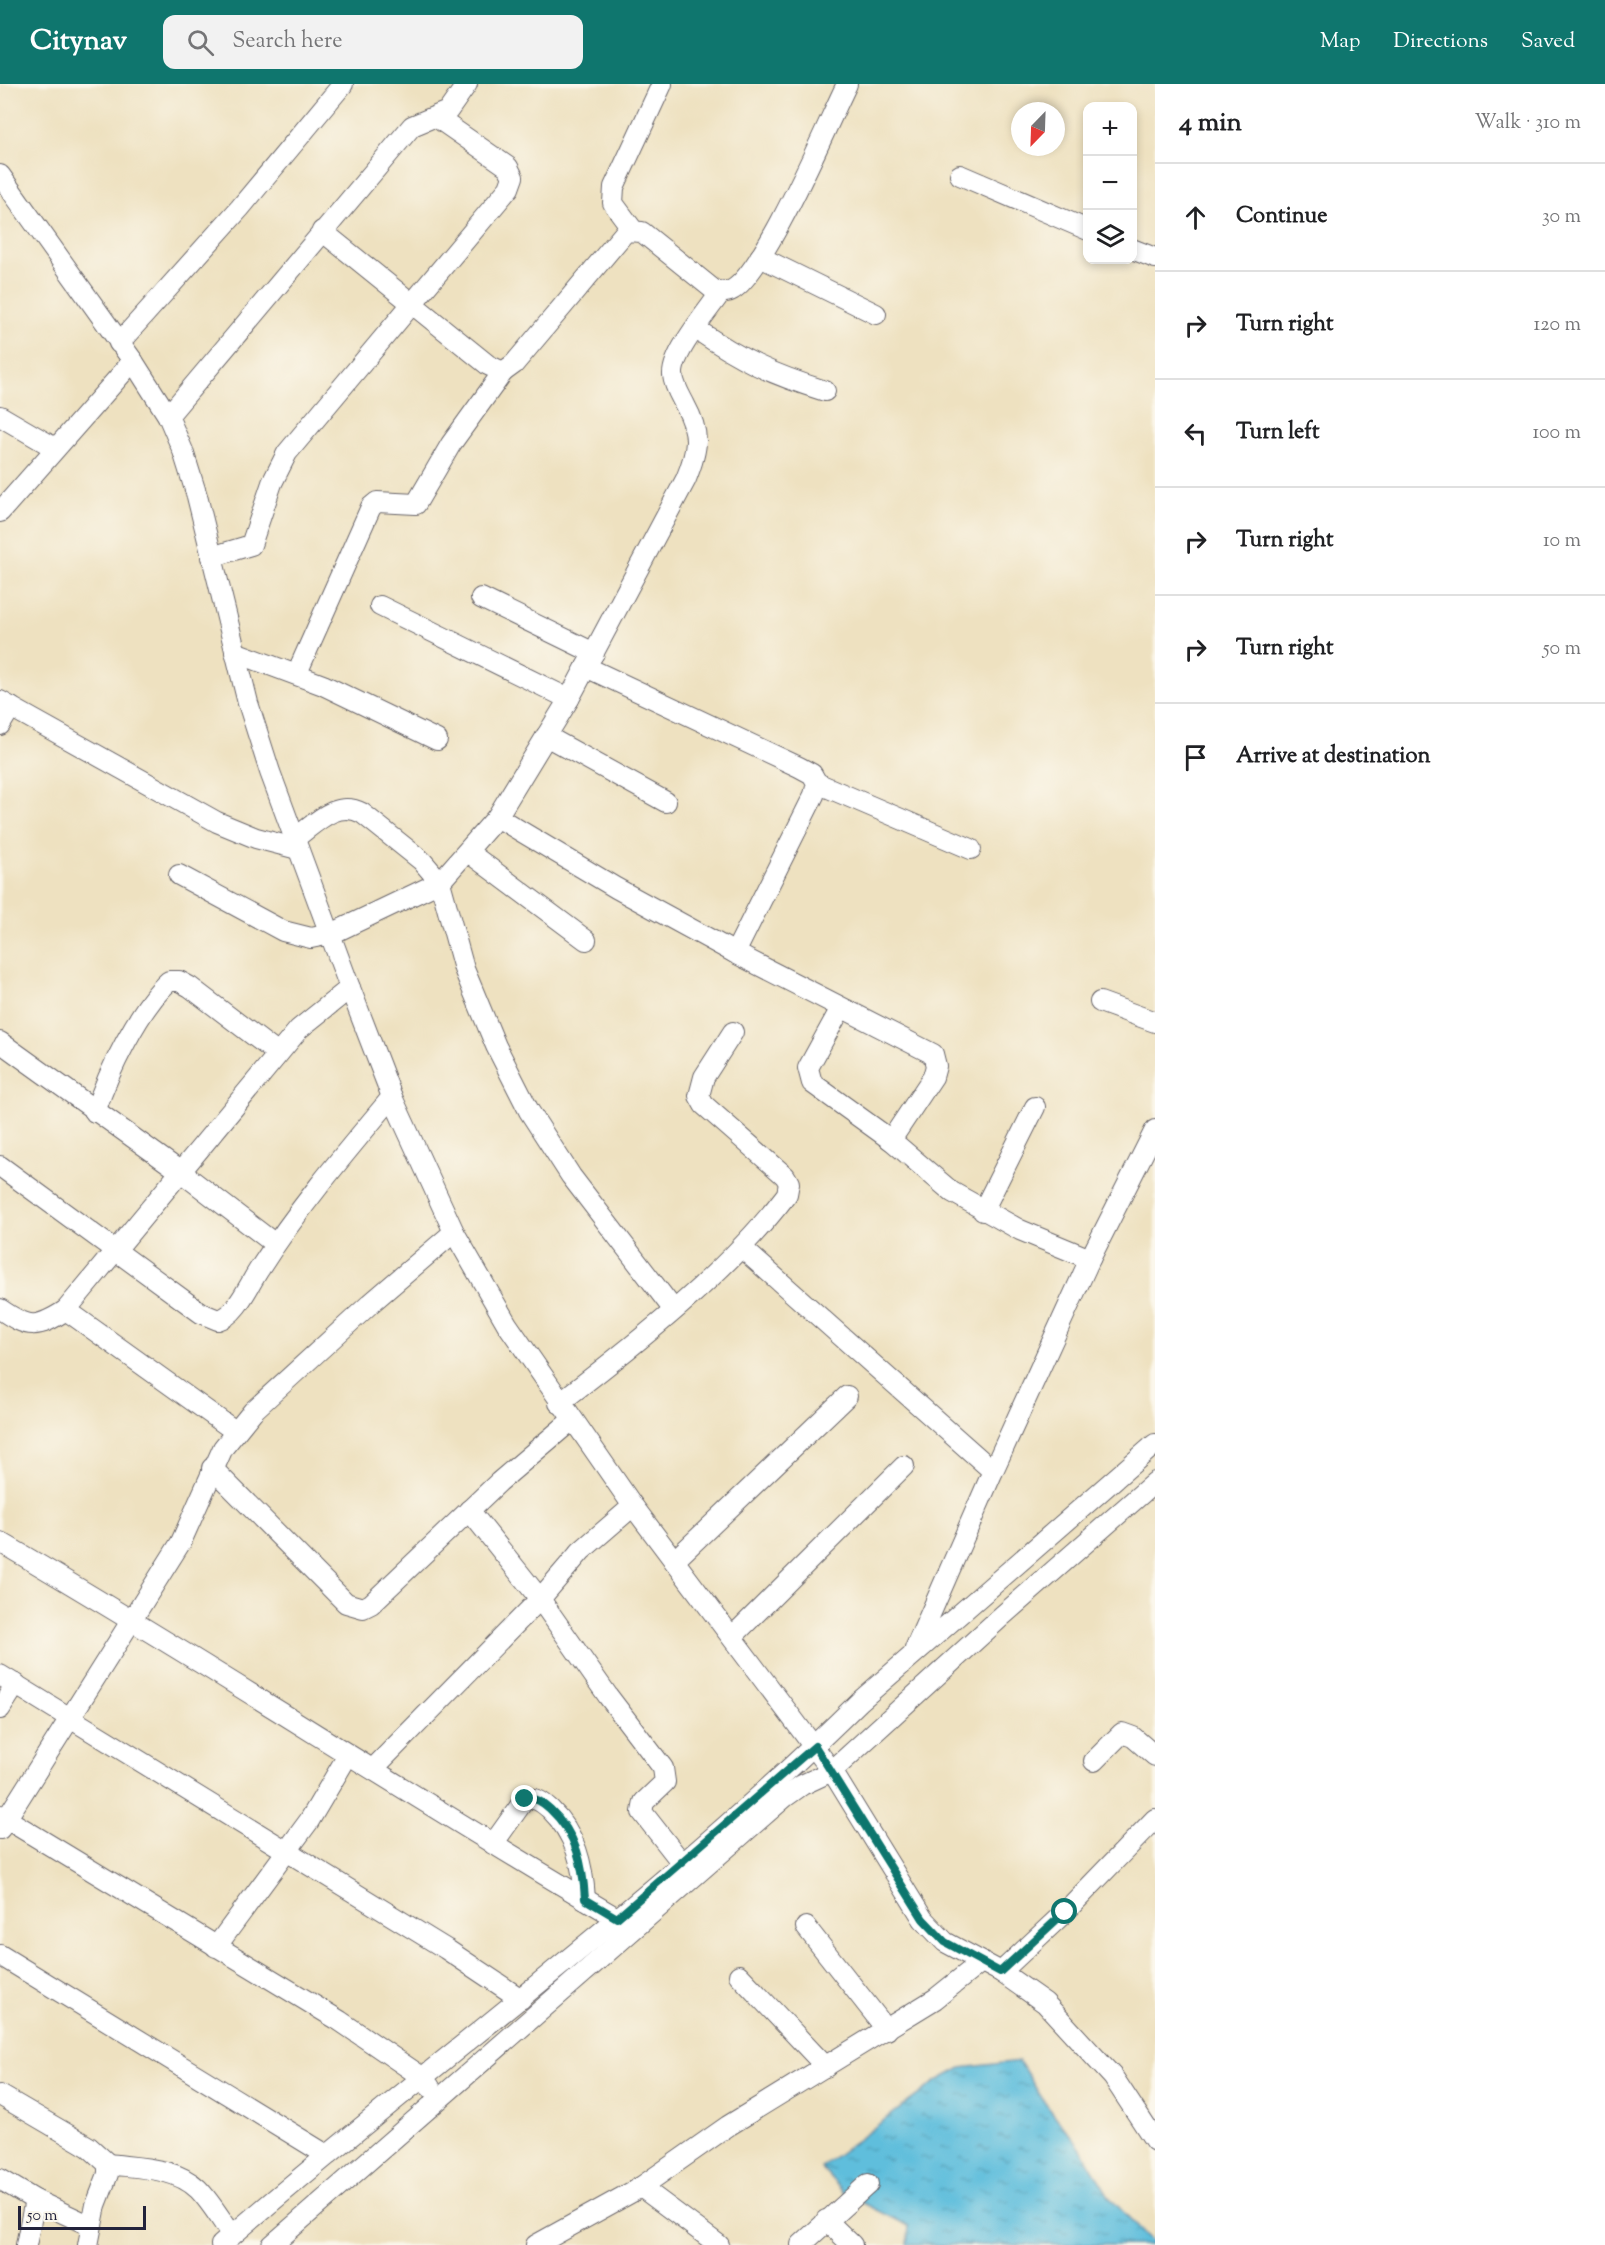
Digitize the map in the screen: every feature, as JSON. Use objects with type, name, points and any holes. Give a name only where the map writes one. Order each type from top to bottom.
[{"type":"street","points":[[119,344],[240,208],[343,84]]},
{"type":"street","points":[[168,416],[244,329],[322,231],[412,126],[448,111],[467,84]]},
{"type":"street","points":[[662,84],[614,187],[613,203],[633,230],[651,238],[705,285],[722,292],[732,290],[760,258],[847,84]]},
{"type":"street","points":[[211,557],[251,545],[272,483],[287,453],[309,423],[502,198],[513,177],[508,167],[436,117]]},
{"type":"street","points":[[0,175],[133,361],[168,416],[183,451],[197,496],[248,703],[296,844],[392,1097],[454,1232],[507,1324],[633,1506],[815,1746],[923,1919],[945,1942],[1000,1972],[1045,2003],[1113,2077],[1155,2141]]},
{"type":"street","points":[[960,175],[1083,228]]},
{"type":"street","points":[[297,674],[371,507],[377,502],[416,504],[451,444],[503,372],[514,364],[620,236],[626,231],[633,230]]},
{"type":"street","points":[[322,231],[488,365],[503,372]]},
{"type":"street","points":[[1137,251],[1155,258]]},
{"type":"street","points":[[760,258],[876,314]]},
{"type":"street","points":[[179,875],[296,937],[311,938],[331,934],[440,882],[468,852],[497,817],[569,699],[686,479],[696,453],[697,434],[676,388],[673,374],[677,358],[722,292]]},
{"type":"street","points":[[696,329],[755,366],[825,391]]},
{"type":"street","points":[[0,512],[133,361]]},
{"type":"street","points":[[0,416],[55,448]]},
{"type":"street","points":[[481,598],[590,660],[812,774],[817,783],[971,849]]},
{"type":"street","points":[[380,606],[569,699]]},
{"type":"street","points":[[235,652],[297,674],[437,740]]},
{"type":"street","points":[[0,725],[6,704],[217,822],[256,838],[296,844]]},
{"type":"street","points":[[546,736],[666,802]]},
{"type":"street","points":[[735,953],[814,795],[817,783]]},
{"type":"street","points":[[296,844],[330,813],[342,807],[350,807],[422,861],[440,882],[464,969],[496,1046],[529,1111],[571,1176],[673,1309]]},
{"type":"street","points":[[497,817],[616,888],[735,953],[933,1054],[936,1066],[933,1077],[891,1140]]},
{"type":"street","points":[[468,852],[586,940]]},
{"type":"street","points":[[95,1112],[114,1064],[157,995],[169,981],[178,981],[190,987],[278,1054]]},
{"type":"street","points":[[0,1309],[29,1325],[45,1324],[66,1310],[299,1029],[350,988]]},
{"type":"street","points":[[1100,1002],[1155,1022]]},
{"type":"street","points":[[842,1008],[811,1061],[808,1075],[812,1083],[891,1140],[952,1192],[1020,1230],[1090,1259]]},
{"type":"street","points":[[560,1402],[627,1351],[742,1248],[787,1194],[789,1184],[785,1176],[704,1105],[699,1096],[704,1077],[733,1032]]},
{"type":"street","points":[[0,1042],[182,1172],[275,1244]]},
{"type":"street","points":[[0,1166],[201,1313],[218,1320],[231,1312],[275,1244],[340,1158],[392,1097]]},
{"type":"street","points":[[983,1211],[1035,1107]]},
{"type":"street","points":[[913,1654],[993,1471],[1090,1259],[1155,1130]]},
{"type":"street","points":[[439,2098],[422,2077],[340,2021],[2,1821],[70,1718],[131,1618],[160,1579],[181,1542],[212,1468],[236,1431],[370,1304],[454,1232]]},
{"type":"street","points":[[742,1248],[993,1471]]},
{"type":"street","points":[[66,1310],[236,1431]]},
{"type":"street","points":[[674,1561],[847,1396]]},
{"type":"street","points":[[212,1468],[337,1595],[354,1607],[371,1604],[469,1510],[572,1420]]},
{"type":"street","points":[[0,2096],[89,2146],[108,2164],[166,2172],[183,2179],[198,2189],[226,2240],[325,2154],[521,1999],[682,1863],[815,1746],[913,1654],[1152,1452]]},
{"type":"street","points":[[732,1637],[904,1466]]},
{"type":"street","points":[[272,2245],[439,2098],[597,1964],[785,1797],[802,1785],[832,1771],[1002,1616],[1154,1486]]},
{"type":"street","points":[[373,1769],[540,1599],[581,1551],[633,1506]]},
{"type":"street","points":[[469,1510],[540,1599],[608,1696],[663,1768],[665,1782],[644,1802],[642,1812],[682,1863]]},
{"type":"street","points":[[0,1542],[131,1618],[348,1755],[617,1918]]},
{"type":"street","points":[[982,1595],[1002,1616]]},
{"type":"street","points":[[0,1709],[8,1680],[446,1949],[521,1999]]},
{"type":"street","points":[[1094,1761],[1122,1733],[1133,1737],[1155,1756]]},
{"type":"street","points":[[216,1947],[287,1853],[348,1755]]},
{"type":"street","points":[[494,1844],[525,1799],[532,1798],[540,1801],[568,1830],[577,1849],[583,1871],[585,1899]]},
{"type":"street","points":[[1000,1972],[1065,1912],[1155,1819]]},
{"type":"street","points":[[806,1927],[887,2030]]},
{"type":"street","points":[[0,1955],[325,2154]]},
{"type":"street","points":[[536,2245],[641,2187],[728,2126],[935,1999],[981,1963]]},
{"type":"street","points":[[739,1975],[826,2067]]},
{"type":"street","points":[[0,2179],[89,2235],[108,2174],[108,2164]]},
{"type":"street","points":[[801,2245],[868,2184]]},
{"type":"street","points":[[641,2187],[719,2245]]},
{"type":"street","points":[[26,2245],[35,2200]]},
{"type":"street","points":[[826,2220],[852,2245]]},
{"type":"water","points":[[1019,2061],[1045,2103],[1081,2149],[1110,2198],[1155,2245],[907,2245],[909,2226],[845,2194],[821,2167],[937,2081],[961,2068]]},
{"type":"route","points":[[525,1799],[532,1798],[540,1801],[568,1830],[577,1849],[583,1871],[585,1899],[617,1918],[815,1746],[923,1919],[945,1942],[1000,1972],[1065,1912]]}]
